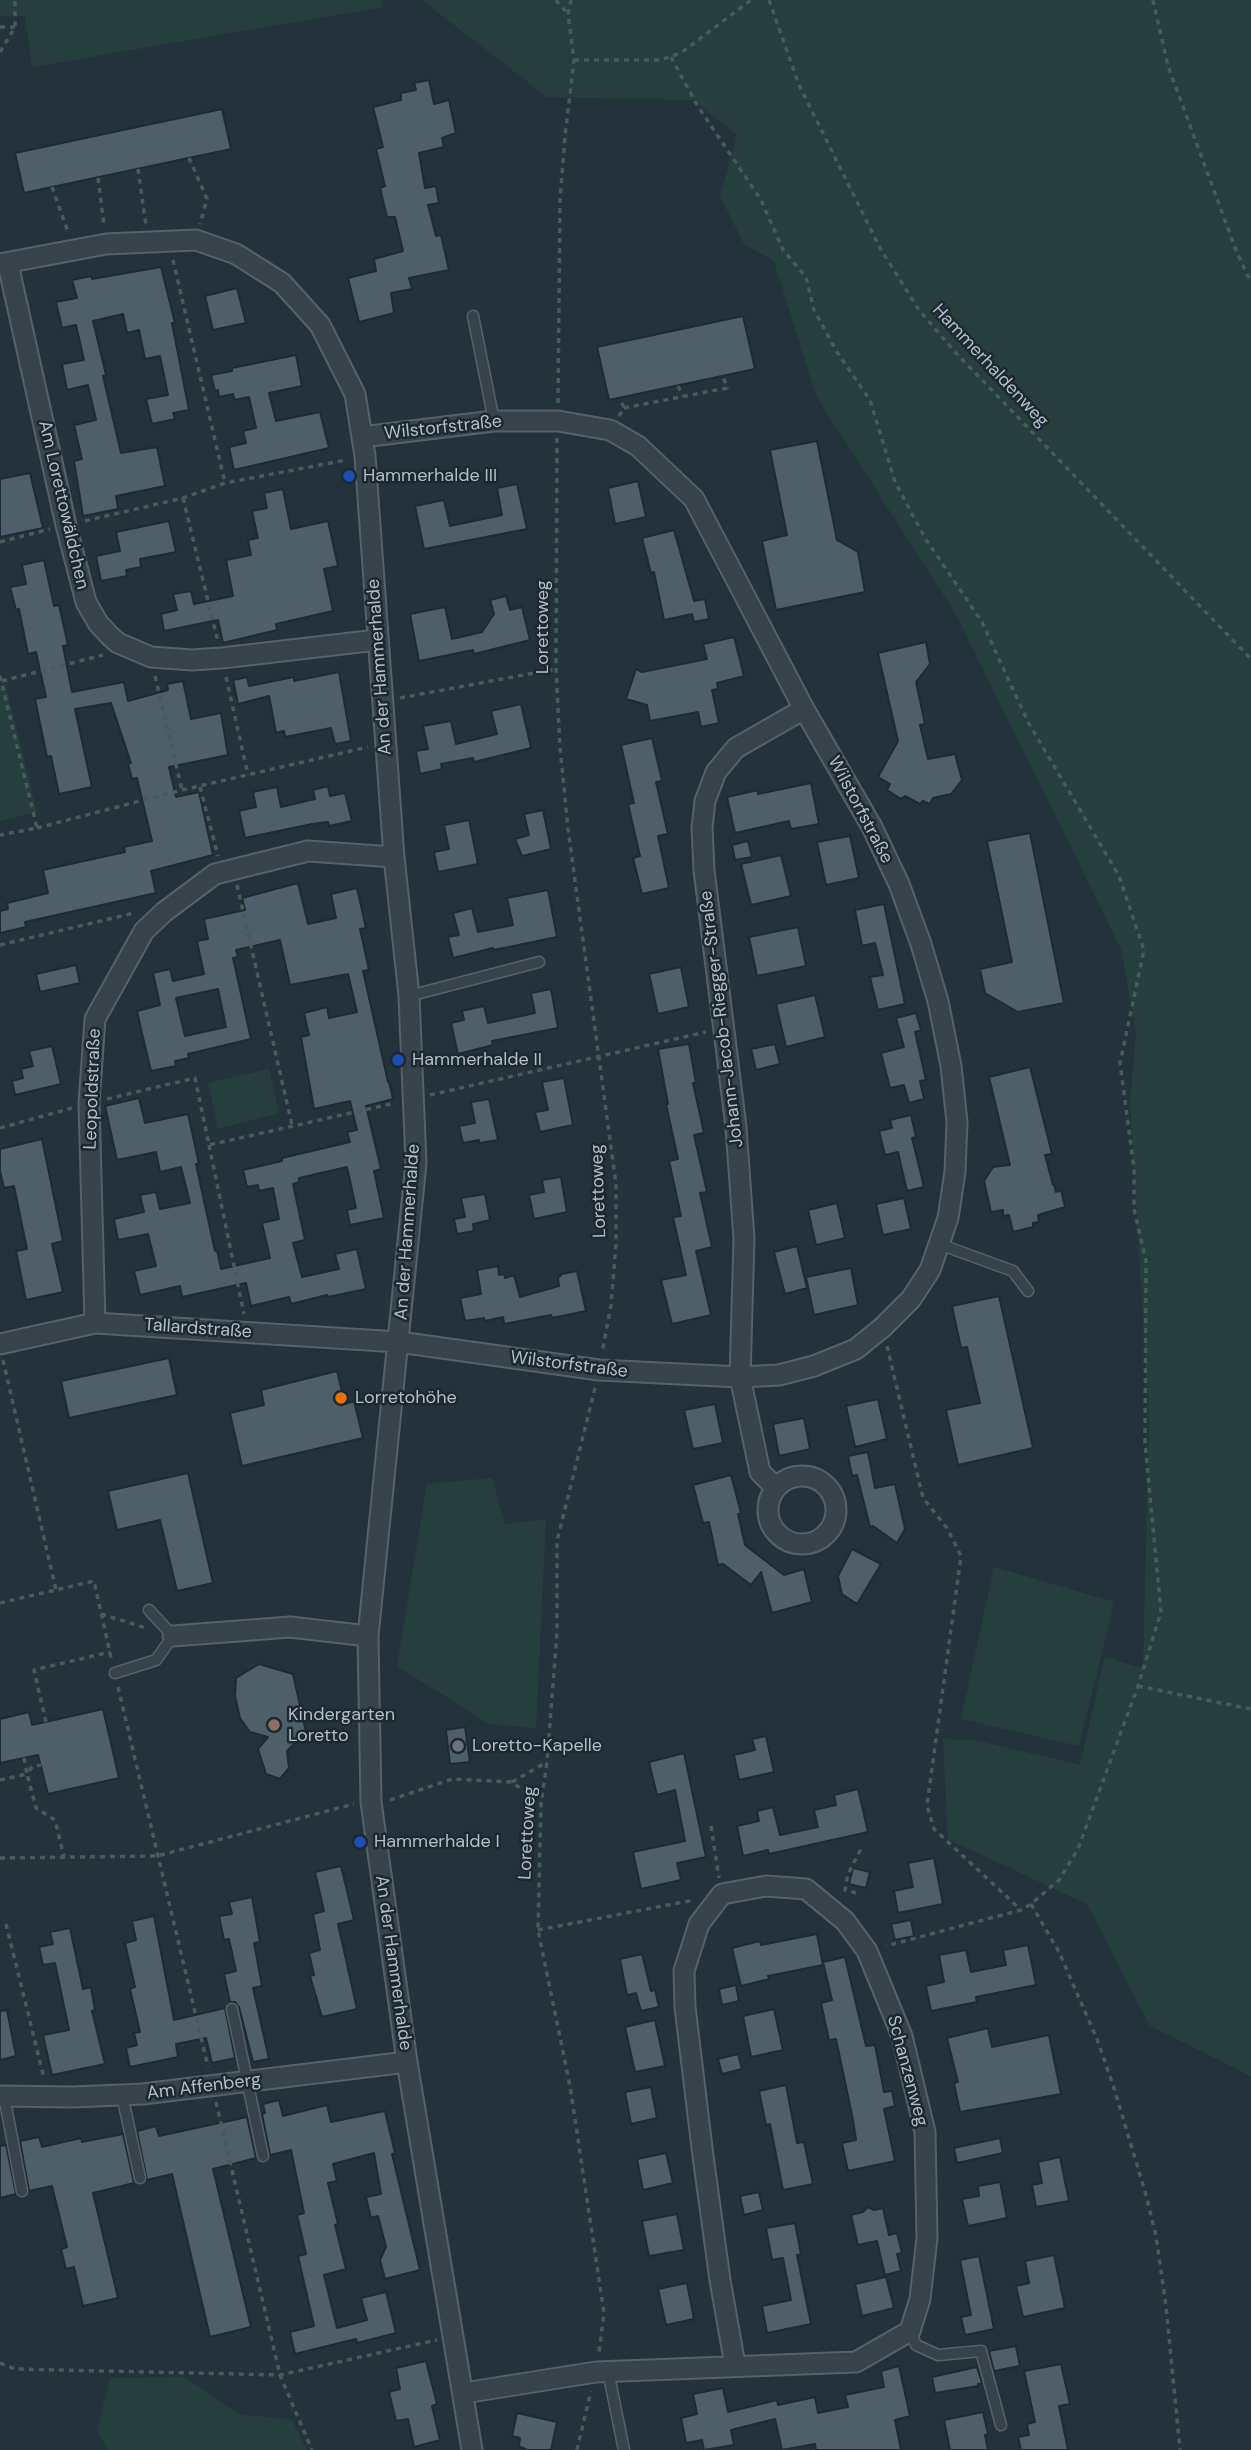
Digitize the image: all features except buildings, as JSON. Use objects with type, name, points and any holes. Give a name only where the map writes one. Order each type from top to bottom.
[{"type":"street","name":"An der Hammerhalde","points":[[4,264],[106,244],[196,240],[236,254],[282,283],[320,325],[355,394],[364,447],[394,857],[409,996],[416,1163],[368,1636],[371,1802],[407,2062],[472,2450]]},
{"type":"street","name":"Am Lorettowäldchen","points":[[4,264],[86,602],[98,623],[110,636],[150,657],[222,658],[377,640]]},
{"type":"street","name":"Wilstorfstraße","points":[[364,447],[494,421],[558,421],[610,430],[638,446],[694,499],[804,709],[872,827],[899,884],[938,1000],[951,1066],[957,1122],[955,1172],[948,1219],[930,1270],[911,1299],[883,1327],[856,1349],[814,1366],[779,1375],[740,1377],[599,1370],[399,1342]]},
{"type":"street","name":"Johann-Jacob-Riegger-Straße","points":[[740,1377],[744,1239],[736,1127],[704,870],[702,828],[705,801],[716,772],[736,748],[804,709]]},
{"type":"street","name":"Leopoldstraße","points":[[95,1323],[89,1103],[95,1019],[144,931],[164,912],[215,874],[308,851],[394,857]]},
{"type":"street","name":"Tallardstraße","points":[[0,1346],[95,1323],[399,1342]]},
{"type":"street","points":[[740,1377],[761,1472],[776,1488]]},
{"type":"street","points":[[173,1636],[290,1627],[368,1636]]},
{"type":"street","name":"Schanzenweg","points":[[722,1894],[766,1886],[806,1889],[845,1921],[867,1951],[901,2036],[925,2132],[928,2238],[920,2299],[910,2331]]},
{"type":"street","points":[[722,1894],[699,1924],[684,1971],[685,2007],[703,2157],[735,2365]]},
{"type":"street","name":"Am Affenberg","points":[[2,2096],[122,2095],[213,2087],[407,2062]]},
{"type":"street","points":[[464,2393],[602,2371],[856,2362],[910,2331]]},
{"type":"lane","points":[[473,316],[494,421]]},
{"type":"lane","points":[[409,996],[539,962]]},
{"type":"lane","points":[[939,1244],[1013,1271],[1028,1291]]},
{"type":"lane","points":[[115,1673],[156,1660],[173,1636],[149,1610]]},
{"type":"lane","points":[[232,2009],[263,2156]]},
{"type":"lane","points":[[122,2095],[140,2178]]},
{"type":"lane","points":[[2,2096],[22,2191]]},
{"type":"lane","points":[[910,2331],[916,2345],[938,2355],[981,2351],[1001,2425]]},
{"type":"lane","points":[[602,2371],[624,2450]]},
{"type":"path","points":[[0,52],[15,27],[15,0]]},
{"type":"path","points":[[556,0],[568,14]]},
{"type":"path","name":"Lorettoweg","points":[[571,0],[568,14],[574,60],[560,200],[556,669],[568,829],[616,1184],[611,1305],[599,1370],[557,1541],[556,1632],[547,1762],[541,1804],[538,1930],[570,2087],[604,2313],[602,2371],[577,2450]]},
{"type":"path","points":[[574,60],[658,60],[671,57],[685,50],[751,0]]},
{"type":"path","name":"Hammerhaldenweg","points":[[769,0],[799,85],[880,248],[919,310],[964,362],[1251,659]]},
{"type":"path","points":[[1153,0],[1168,66],[1237,253],[1251,282]]},
{"type":"path","points":[[0,27],[15,27]]},
{"type":"path","points":[[671,57],[697,105],[761,200],[783,250],[806,278],[814,310],[837,352],[870,400],[895,482],[925,538],[982,622],[1028,722],[1119,876],[1144,950],[1120,1063],[1134,1169],[1134,1209],[1146,1261],[1145,1443],[1161,1612],[1138,1686],[1078,1849],[1059,1880],[1021,1910],[867,1951]]},
{"type":"path","points":[[189,158],[207,199],[196,240]]},
{"type":"path","points":[[138,169],[225,483]]},
{"type":"path","points":[[98,178],[106,244]]},
{"type":"path","points":[[52,187],[75,250]]},
{"type":"path","points":[[624,408],[727,388],[723,376]]},
{"type":"path","points":[[678,386],[683,397]]},
{"type":"path","points":[[0,541],[183,498],[225,483],[364,447]]},
{"type":"path","points":[[183,498],[248,775]]},
{"type":"path","points":[[37,828],[0,679],[129,648]]},
{"type":"path","points":[[150,657],[182,790]]},
{"type":"path","points":[[382,701],[556,669]]},
{"type":"path","points":[[0,835],[386,743]]},
{"type":"path","points":[[200,787],[228,871],[292,1125]]},
{"type":"path","points":[[0,945],[138,912],[164,912]]},
{"type":"path","points":[[209,1145],[725,1028]]},
{"type":"path","points":[[0,1128],[89,1103],[195,1078],[247,1333]]},
{"type":"path","points":[[883,1327],[923,1498],[947,1528],[961,1556],[927,1805],[934,1829],[1021,1910]]},
{"type":"path","points":[[0,1346],[56,1590]]},
{"type":"path","points":[[0,1603],[94,1581],[280,2375],[312,2450]]},
{"type":"path","points":[[102,1614],[173,1636]]},
{"type":"path","points":[[46,1722],[34,1670],[110,1652]]},
{"type":"path","points":[[1138,1686],[1251,1709]]},
{"type":"path","points":[[24,1758],[36,1808],[55,1820],[64,1858]]},
{"type":"path","points":[[386,1802],[452,1779],[512,1782],[547,1762]]},
{"type":"path","points":[[0,1780],[27,1774],[32,1767],[41,1765]]},
{"type":"path","points":[[512,1782],[541,1804]]},
{"type":"path","points":[[0,1858],[157,1856],[359,1803]]},
{"type":"path","points":[[538,1930],[722,1894],[711,1826]]},
{"type":"path","points":[[856,1893],[845,1890],[848,1874],[862,1847]]},
{"type":"path","points":[[1031,1904],[1059,1952],[1097,2039],[1146,2195],[1156,2236],[1166,2306],[1180,2450]]},
{"type":"path","points":[[6,1924],[49,2097]]},
{"type":"path","points":[[0,2363],[15,2369],[280,2375],[452,2337]]},
{"type":"green space","points":[[0,0],[381,0],[383,7],[32,67],[25,16],[0,16]]},
{"type":"green space","points":[[422,0],[1251,0],[1251,2076],[1150,2026],[1087,1904],[948,1839],[943,1739],[974,1740],[1080,1765],[1105,1657],[1143,1669],[1149,1420],[1130,1103],[1136,1033],[1121,949],[957,616],[816,396],[774,261],[744,244],[720,196],[737,135],[693,100],[547,97]]},
{"type":"green space","points":[[6,686],[37,812],[0,821],[0,688]]},
{"type":"green space","points":[[269,1069],[279,1113],[218,1129],[208,1083]]},
{"type":"green space","points":[[492,1478],[505,1524],[546,1519],[536,1728],[489,1724],[397,1666],[427,1484]]},
{"type":"green space","points":[[994,1567],[1114,1602],[1079,1746],[961,1719]]},
{"type":"green space","points":[[185,2377],[238,2414],[292,2420],[307,2450],[108,2450],[97,2431],[110,2378]]},
{"type":"place","name":"Hammerhalde III","points":[[349,476]]},
{"type":"place","name":"Hammerhalde II","points":[[398,1060]]},
{"type":"place","name":"Lorretohöhe","points":[[341,1398]]},
{"type":"place","name":"Kindergarten Loretto","points":[[274,1725]]},
{"type":"place","name":"Loretto-Kapelle","points":[[458,1746]]},
{"type":"place","name":"Hammerhalde I","points":[[360,1842]]}]
